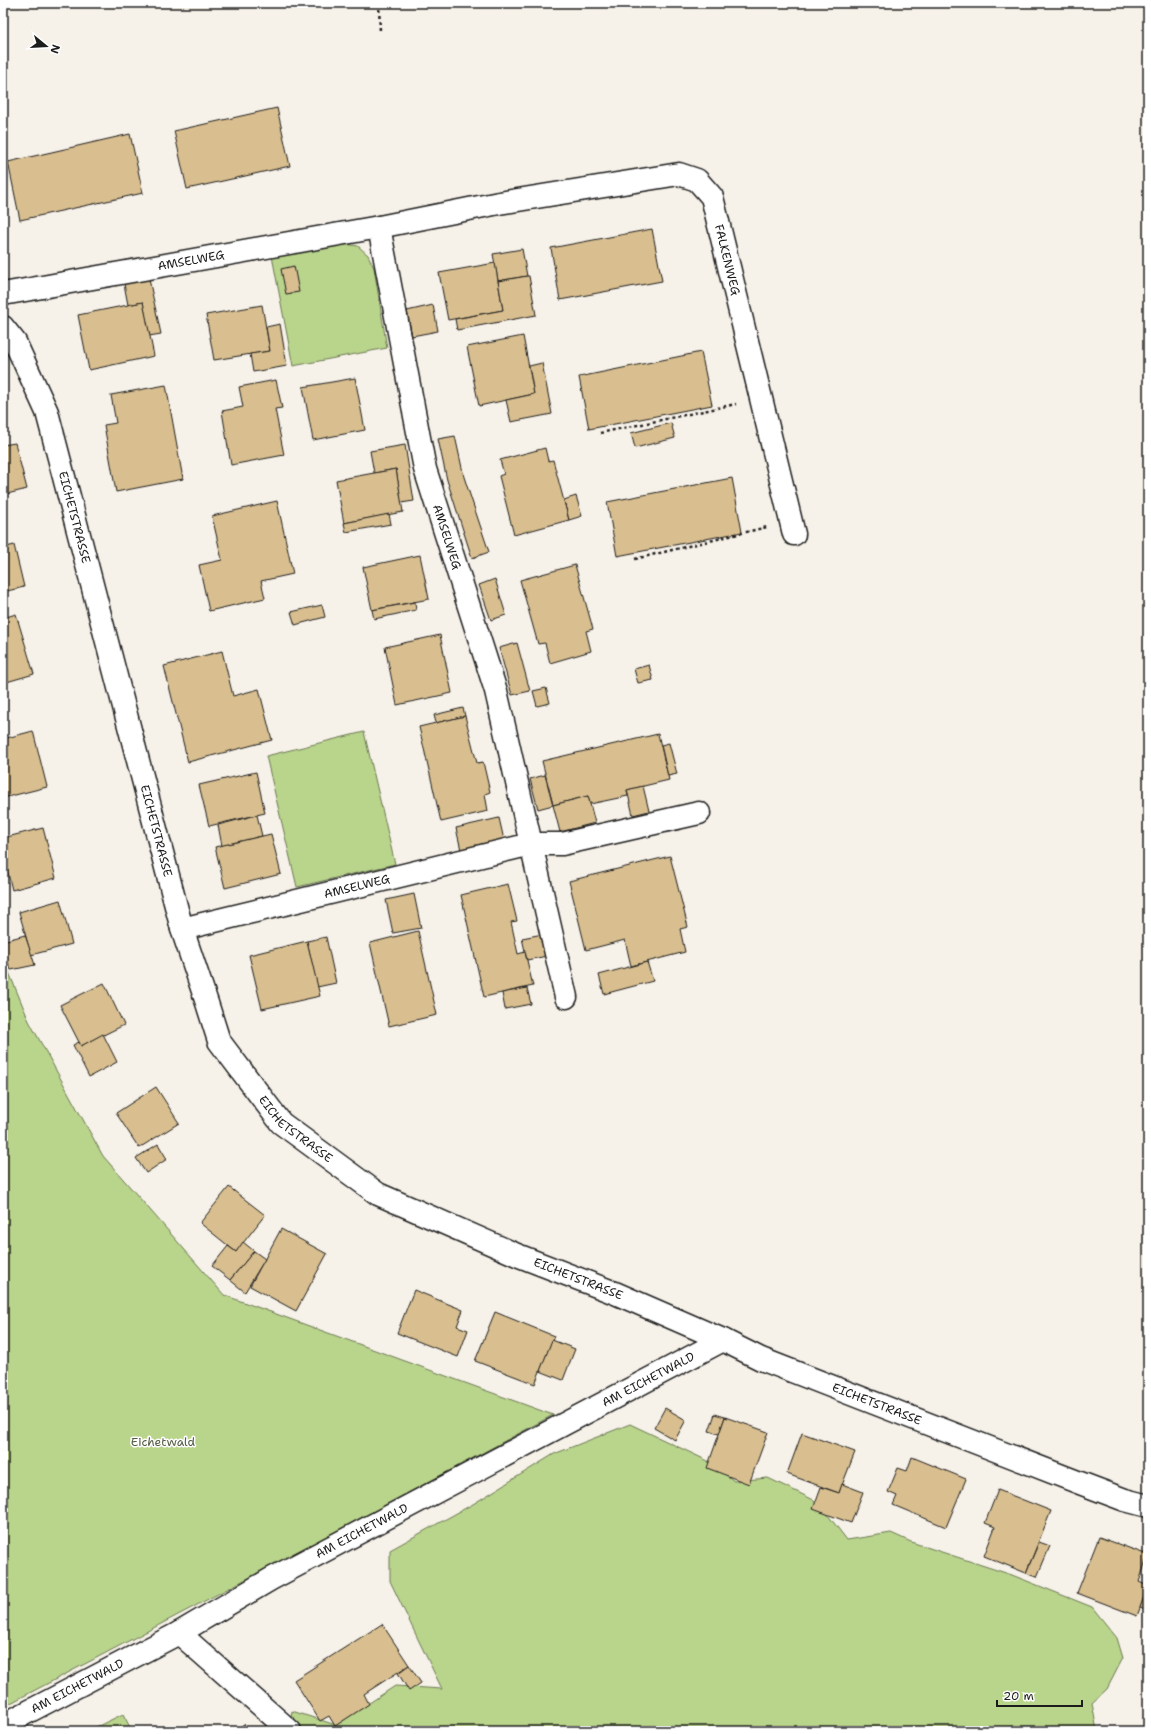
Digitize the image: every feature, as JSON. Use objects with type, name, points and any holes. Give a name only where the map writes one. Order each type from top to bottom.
[{"type":"street","name":"FALKENWEG","points":[[505,202],[679,174],[697,180],[712,197],[792,527]]},
{"type":"street","name":"AMSELWEG","points":[[3,294],[379,227],[505,202]]},
{"type":"street","name":"AMSELWEG","points":[[379,227],[425,470],[496,691],[566,997]]},
{"type":"street","name":"EICHETSTRASSE","points":[[3,326],[15,342],[47,412],[182,929],[219,1041],[281,1123],[378,1194],[511,1253],[615,1293],[723,1340],[761,1359],[1124,1500],[1148,1506]]},
{"type":"street","points":[[531,844],[562,844],[699,813]]},
{"type":"street","name":"AMSELWEG","points":[[182,929],[531,844]]},
{"type":"street","name":"AM EICHETWALD","points":[[3,1725],[179,1633],[278,1575],[723,1340]]},
{"type":"street","points":[[179,1633],[290,1731]]},
{"type":"path","points":[[379,3],[380,32]]},
{"type":"path","points":[[600,433],[761,398]]},
{"type":"path","points":[[635,559],[792,527]]},
{"type":"green space","points":[[340,243],[358,246],[368,255],[374,268],[387,348],[293,366],[272,256]]},
{"type":"green space","points":[[364,732],[395,864],[297,887],[266,756]]},
{"type":"green space","name":"Eichetwald","points":[[3,958],[29,1021],[103,1156],[224,1295],[553,1415],[334,1533],[3,1707]]},
{"type":"green space","points":[[630,1424],[708,1461],[734,1481],[768,1478],[818,1502],[847,1540],[891,1533],[911,1542],[1012,1575],[1092,1607],[1117,1638],[1123,1658],[1107,1689],[1092,1703],[1097,1731],[288,1731],[292,1711],[336,1725],[395,1686],[442,1689],[390,1581],[390,1550],[473,1504],[554,1454]]},
{"type":"green space","points":[[123,1714],[132,1731],[88,1731]]},
{"type":"building","points":[[277,108],[290,166],[187,189],[174,131]]},
{"type":"building","points":[[130,134],[143,193],[20,220],[8,162]]},
{"type":"building","points":[[652,229],[662,281],[560,300],[551,248]]},
{"type":"building","points":[[522,249],[527,276],[498,281],[493,254]]},
{"type":"building","points":[[495,263],[503,310],[448,320],[439,273]]},
{"type":"building","points":[[294,266],[299,292],[286,294],[281,269]]},
{"type":"building","points":[[529,276],[536,315],[457,330],[455,319],[503,310],[498,281]]},
{"type":"building","points":[[149,279],[161,334],[149,336],[143,302],[128,305],[124,284]]},
{"type":"building","points":[[143,302],[154,356],[89,370],[78,315]]},
{"type":"building","points":[[262,305],[270,351],[214,360],[206,315]]},
{"type":"building","points":[[433,305],[438,331],[412,336],[407,311]]},
{"type":"building","points":[[280,324],[287,366],[253,372],[250,354],[270,351],[266,327]]},
{"type":"building","points":[[523,336],[534,394],[479,406],[467,347]]},
{"type":"building","points":[[701,352],[712,405],[589,429],[579,377]]},
{"type":"building","points":[[542,363],[552,414],[511,422],[506,400],[534,394],[529,366]]},
{"type":"building","points":[[355,378],[365,430],[313,440],[303,387]]},
{"type":"building","points":[[276,380],[282,408],[275,409],[284,455],[231,465],[222,411],[243,407],[239,387]]},
{"type":"building","points":[[166,385],[183,479],[116,492],[104,425],[116,423],[111,395]]},
{"type":"building","points":[[671,423],[675,438],[635,448],[631,433]]},
{"type":"building","points":[[455,436],[464,477],[489,552],[472,558],[447,480],[438,439]]},
{"type":"building","points":[[15,443],[27,489],[3,495],[3,445]]},
{"type":"building","points":[[405,445],[414,501],[401,503],[396,469],[374,473],[370,451]]},
{"type":"building","points":[[545,448],[548,461],[553,460],[569,520],[514,535],[499,476],[504,474],[500,460]]},
{"type":"building","points":[[396,469],[403,512],[344,523],[336,480]]},
{"type":"building","points":[[732,478],[742,532],[617,556],[607,502]]},
{"type":"building","points":[[576,496],[582,516],[569,520],[564,500]]},
{"type":"building","points":[[277,501],[293,574],[261,581],[265,598],[209,611],[199,565],[222,560],[212,516]]},
{"type":"building","points":[[389,514],[391,524],[346,532],[344,523]]},
{"type":"building","points":[[14,545],[24,587],[3,592],[3,548]]},
{"type":"building","points":[[420,555],[429,599],[372,610],[363,567]]},
{"type":"building","points":[[575,565],[593,629],[586,631],[591,651],[550,663],[545,643],[538,644],[520,580]]},
{"type":"building","points":[[495,579],[506,615],[491,620],[479,585]]},
{"type":"building","points":[[415,602],[416,610],[374,619],[372,610]]},
{"type":"building","points":[[322,605],[325,617],[295,625],[291,612]]},
{"type":"building","points":[[16,614],[34,674],[3,683],[3,618]]},
{"type":"building","points":[[440,635],[452,693],[397,705],[385,647]]},
{"type":"building","points":[[517,643],[530,691],[512,695],[499,648]]},
{"type":"building","points":[[222,651],[233,696],[259,689],[272,740],[188,762],[164,666]]},
{"type":"building","points":[[649,665],[653,680],[638,683],[634,669]]},
{"type":"building","points":[[546,688],[550,703],[537,706],[533,691]]},
{"type":"building","points":[[463,708],[465,716],[436,723],[434,715]]},
{"type":"building","points":[[465,716],[477,763],[483,762],[490,792],[485,794],[488,811],[441,822],[419,727]]},
{"type":"building","points":[[33,731],[47,787],[3,798],[3,739]]},
{"type":"building","points":[[658,734],[669,780],[627,790],[628,796],[590,804],[588,796],[553,805],[542,761]]},
{"type":"building","points":[[669,743],[677,774],[668,776],[661,745]]},
{"type":"building","points":[[256,772],[265,813],[209,826],[199,785]]},
{"type":"building","points":[[545,775],[553,805],[538,809],[530,779]]},
{"type":"building","points":[[643,786],[649,811],[633,815],[627,790]]},
{"type":"building","points":[[588,796],[595,823],[560,832],[553,805]]},
{"type":"building","points":[[257,815],[262,836],[222,846],[218,825]]},
{"type":"building","points":[[499,818],[504,840],[461,850],[456,828]]},
{"type":"building","points":[[43,828],[56,878],[12,890],[3,853],[3,838]]},
{"type":"building","points":[[271,834],[281,874],[225,888],[215,847]]},
{"type":"building","points":[[670,856],[688,927],[680,929],[685,952],[631,966],[625,940],[586,950],[569,881]]},
{"type":"building","points":[[508,884],[517,921],[511,922],[518,954],[525,952],[533,986],[484,997],[461,895]]},
{"type":"building","points":[[414,894],[421,928],[393,933],[386,900]]},
{"type":"building","points":[[60,900],[72,944],[31,955],[19,912]]},
{"type":"building","points":[[418,931],[437,1015],[389,1026],[370,943]]},
{"type":"building","points":[[543,934],[547,956],[527,960],[522,938]]},
{"type":"building","points":[[25,935],[35,965],[11,970],[3,952],[3,941]]},
{"type":"building","points":[[326,937],[336,983],[317,987],[307,941]]},
{"type":"building","points":[[307,941],[320,996],[262,1009],[249,955]]},
{"type":"building","points":[[647,962],[653,981],[604,994],[599,975]]},
{"type":"building","points":[[104,983],[124,1025],[81,1046],[60,1005]]},
{"type":"building","points":[[527,988],[531,1004],[505,1009],[502,993]]},
{"type":"building","points":[[103,1034],[117,1062],[89,1077],[73,1045],[79,1042],[81,1046]]},
{"type":"building","points":[[156,1087],[179,1123],[139,1148],[116,1113]]},
{"type":"building","points":[[158,1144],[167,1159],[146,1173],[136,1158]]},
{"type":"building","points":[[229,1187],[265,1215],[236,1252],[200,1223]]},
{"type":"building","points":[[281,1229],[327,1254],[296,1311],[250,1286]]},
{"type":"building","points":[[243,1242],[254,1251],[230,1280],[212,1266],[228,1246],[236,1252]]},
{"type":"building","points":[[254,1251],[265,1259],[245,1292],[230,1280]]},
{"type":"building","points":[[414,1290],[463,1310],[457,1326],[468,1330],[458,1357],[397,1333]]},
{"type":"building","points":[[495,1312],[554,1336],[535,1384],[475,1361]]},
{"type":"building","points":[[552,1340],[575,1349],[563,1380],[540,1371]]},
{"type":"building","points":[[665,1408],[686,1420],[675,1440],[654,1428]]},
{"type":"building","points":[[715,1414],[725,1417],[719,1434],[709,1431]]},
{"type":"building","points":[[725,1417],[768,1432],[749,1484],[707,1468]]},
{"type":"building","points":[[802,1433],[855,1452],[839,1493],[787,1474]]},
{"type":"building","points":[[912,1457],[966,1479],[946,1527],[893,1505],[897,1496],[888,1492],[898,1468],[907,1471]]},
{"type":"building","points":[[842,1484],[863,1492],[851,1523],[813,1509],[821,1487],[839,1493]]},
{"type":"building","points":[[998,1490],[1051,1511],[1026,1573],[984,1556],[995,1527],[985,1523]]},
{"type":"building","points":[[1099,1537],[1148,1555],[1139,1582],[1148,1587],[1137,1616],[1077,1593]]},
{"type":"building","points":[[1039,1542],[1050,1546],[1037,1577],[1026,1573]]},
{"type":"building","points":[[1146,1590],[1148,1591],[1148,1611],[1140,1608]]},
{"type":"building","points":[[382,1624],[409,1665],[364,1694],[369,1704],[335,1726],[329,1716],[320,1721],[294,1680]]},
{"type":"building","points":[[409,1665],[421,1683],[409,1691],[398,1673]]},
{"type":"building","points":[[244,1724],[249,1731],[234,1731]]}]
